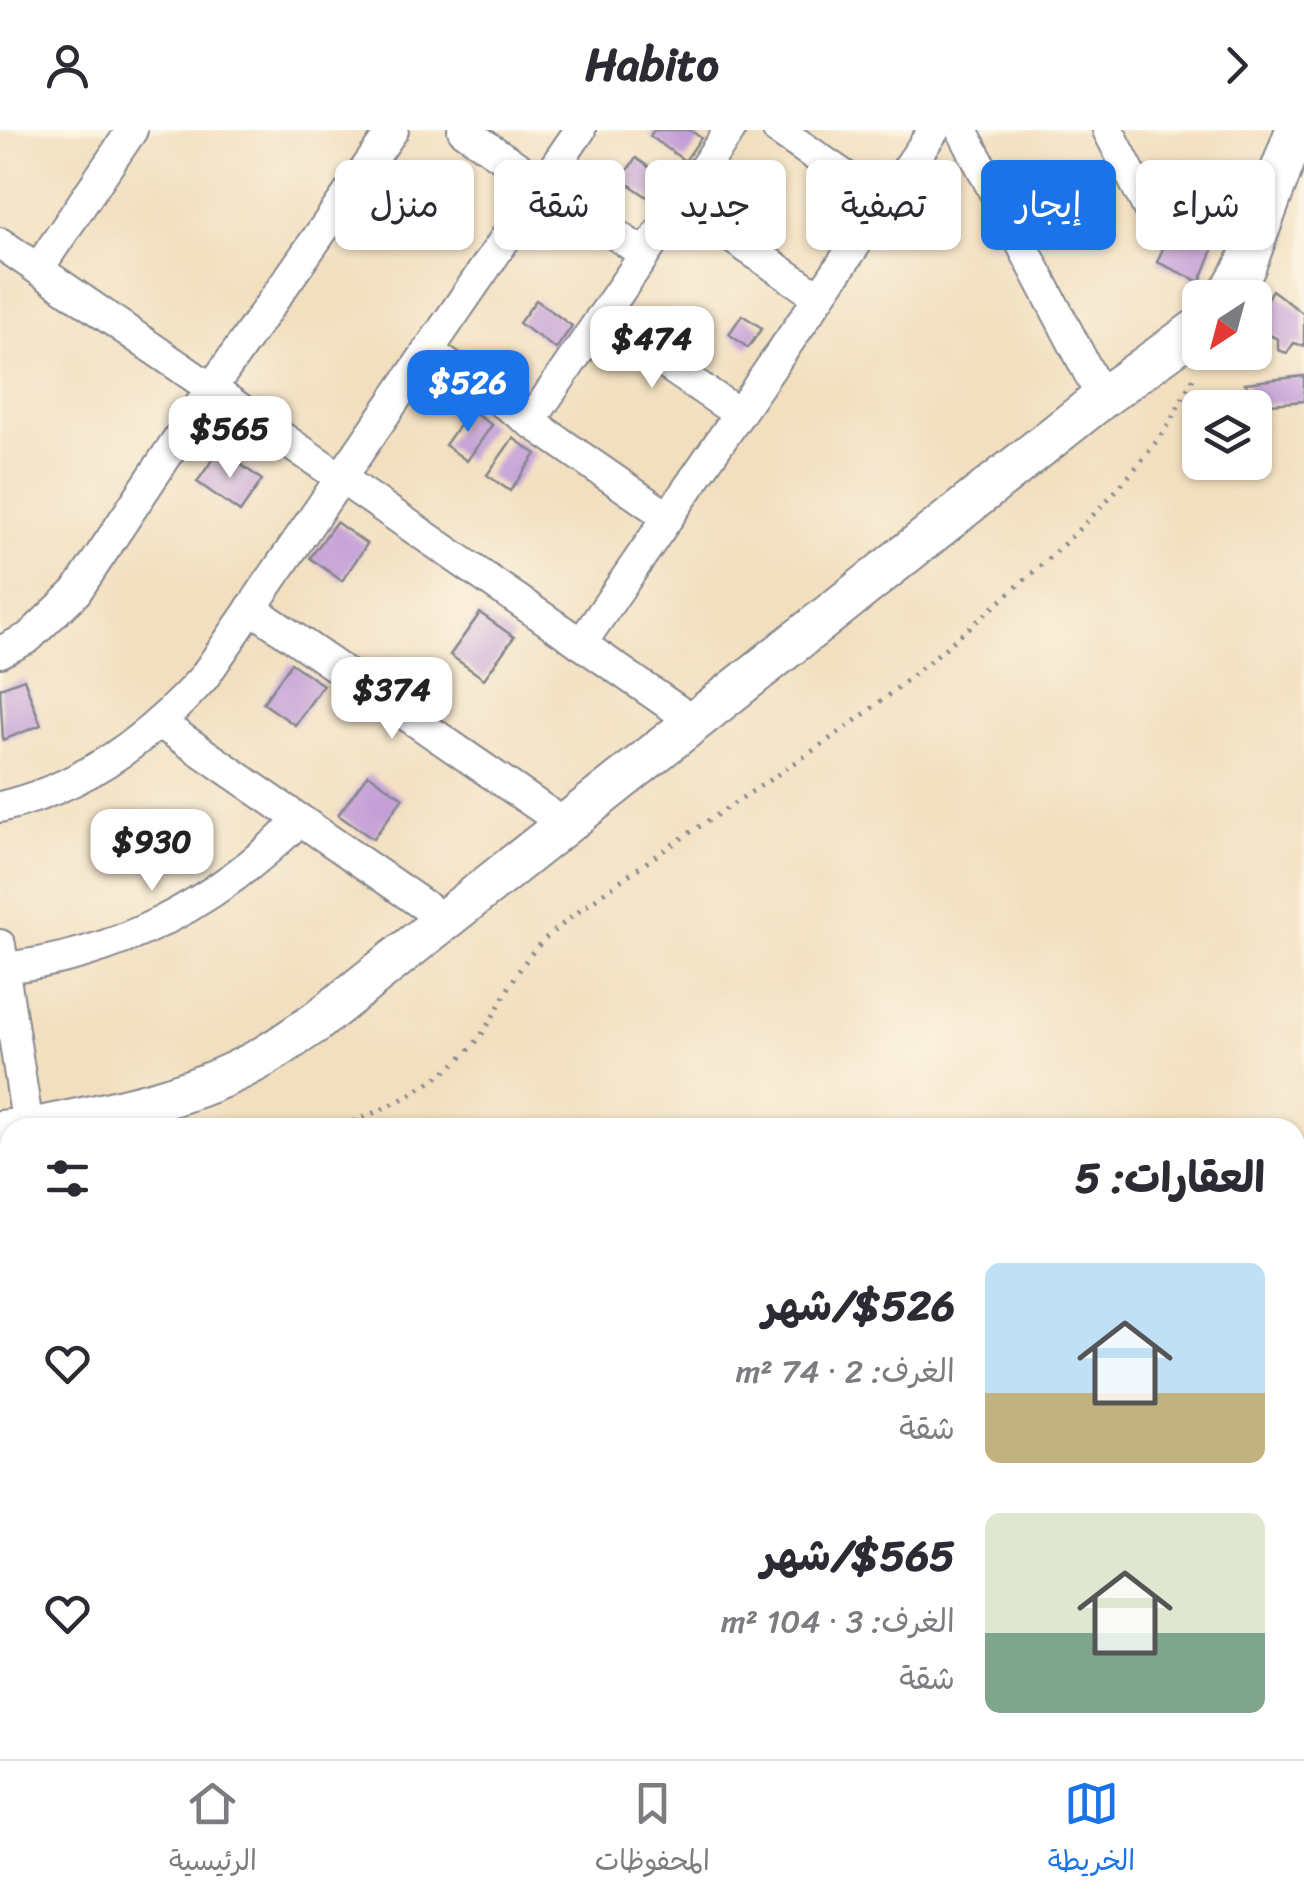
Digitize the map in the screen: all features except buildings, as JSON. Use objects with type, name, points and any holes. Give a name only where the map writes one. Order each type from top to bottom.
[{"type":"street","points":[[38,269],[132,130]]},
{"type":"street","points":[[0,652],[28,638],[76,592],[211,389],[392,130]]},
{"type":"street","points":[[463,130],[507,160]]},
{"type":"street","points":[[559,160],[580,130]]},
{"type":"street","points":[[709,160],[730,130]]},
{"type":"street","points":[[778,130],[822,160]]},
{"type":"street","points":[[913,160],[934,130]]},
{"type":"street","points":[[962,130],[1102,398]]},
{"type":"street","points":[[1108,130],[1136,184]]},
{"type":"street","points":[[1237,280],[1296,130]]},
{"type":"street","points":[[625,241],[644,254]]},
{"type":"street","points":[[0,243],[696,723]]},
{"type":"street","points":[[0,807],[74,781],[104,764],[160,723],[204,677],[498,250]]},
{"type":"street","points":[[530,422],[647,250]]},
{"type":"street","points":[[750,250],[819,297]]},
{"type":"street","points":[[581,644],[852,250]]},
{"type":"street","points":[[600,319],[739,414]]},
{"type":"street","points":[[428,352],[668,517]]},
{"type":"street","points":[[85,1118],[184,1092],[256,1062],[315,1023],[1102,398],[1182,355]]},
{"type":"street","points":[[251,608],[566,826]]},
{"type":"street","points":[[160,723],[444,920]]},
{"type":"street","points":[[30,1118],[1,960],[90,951],[171,918],[240,874],[300,820]]},
{"type":"path","points":[[362,1118],[408,1096],[476,1043],[521,966],[550,934],[690,830],[843,730],[1019,586],[1065,542],[1168,426],[1191,370]]}]
